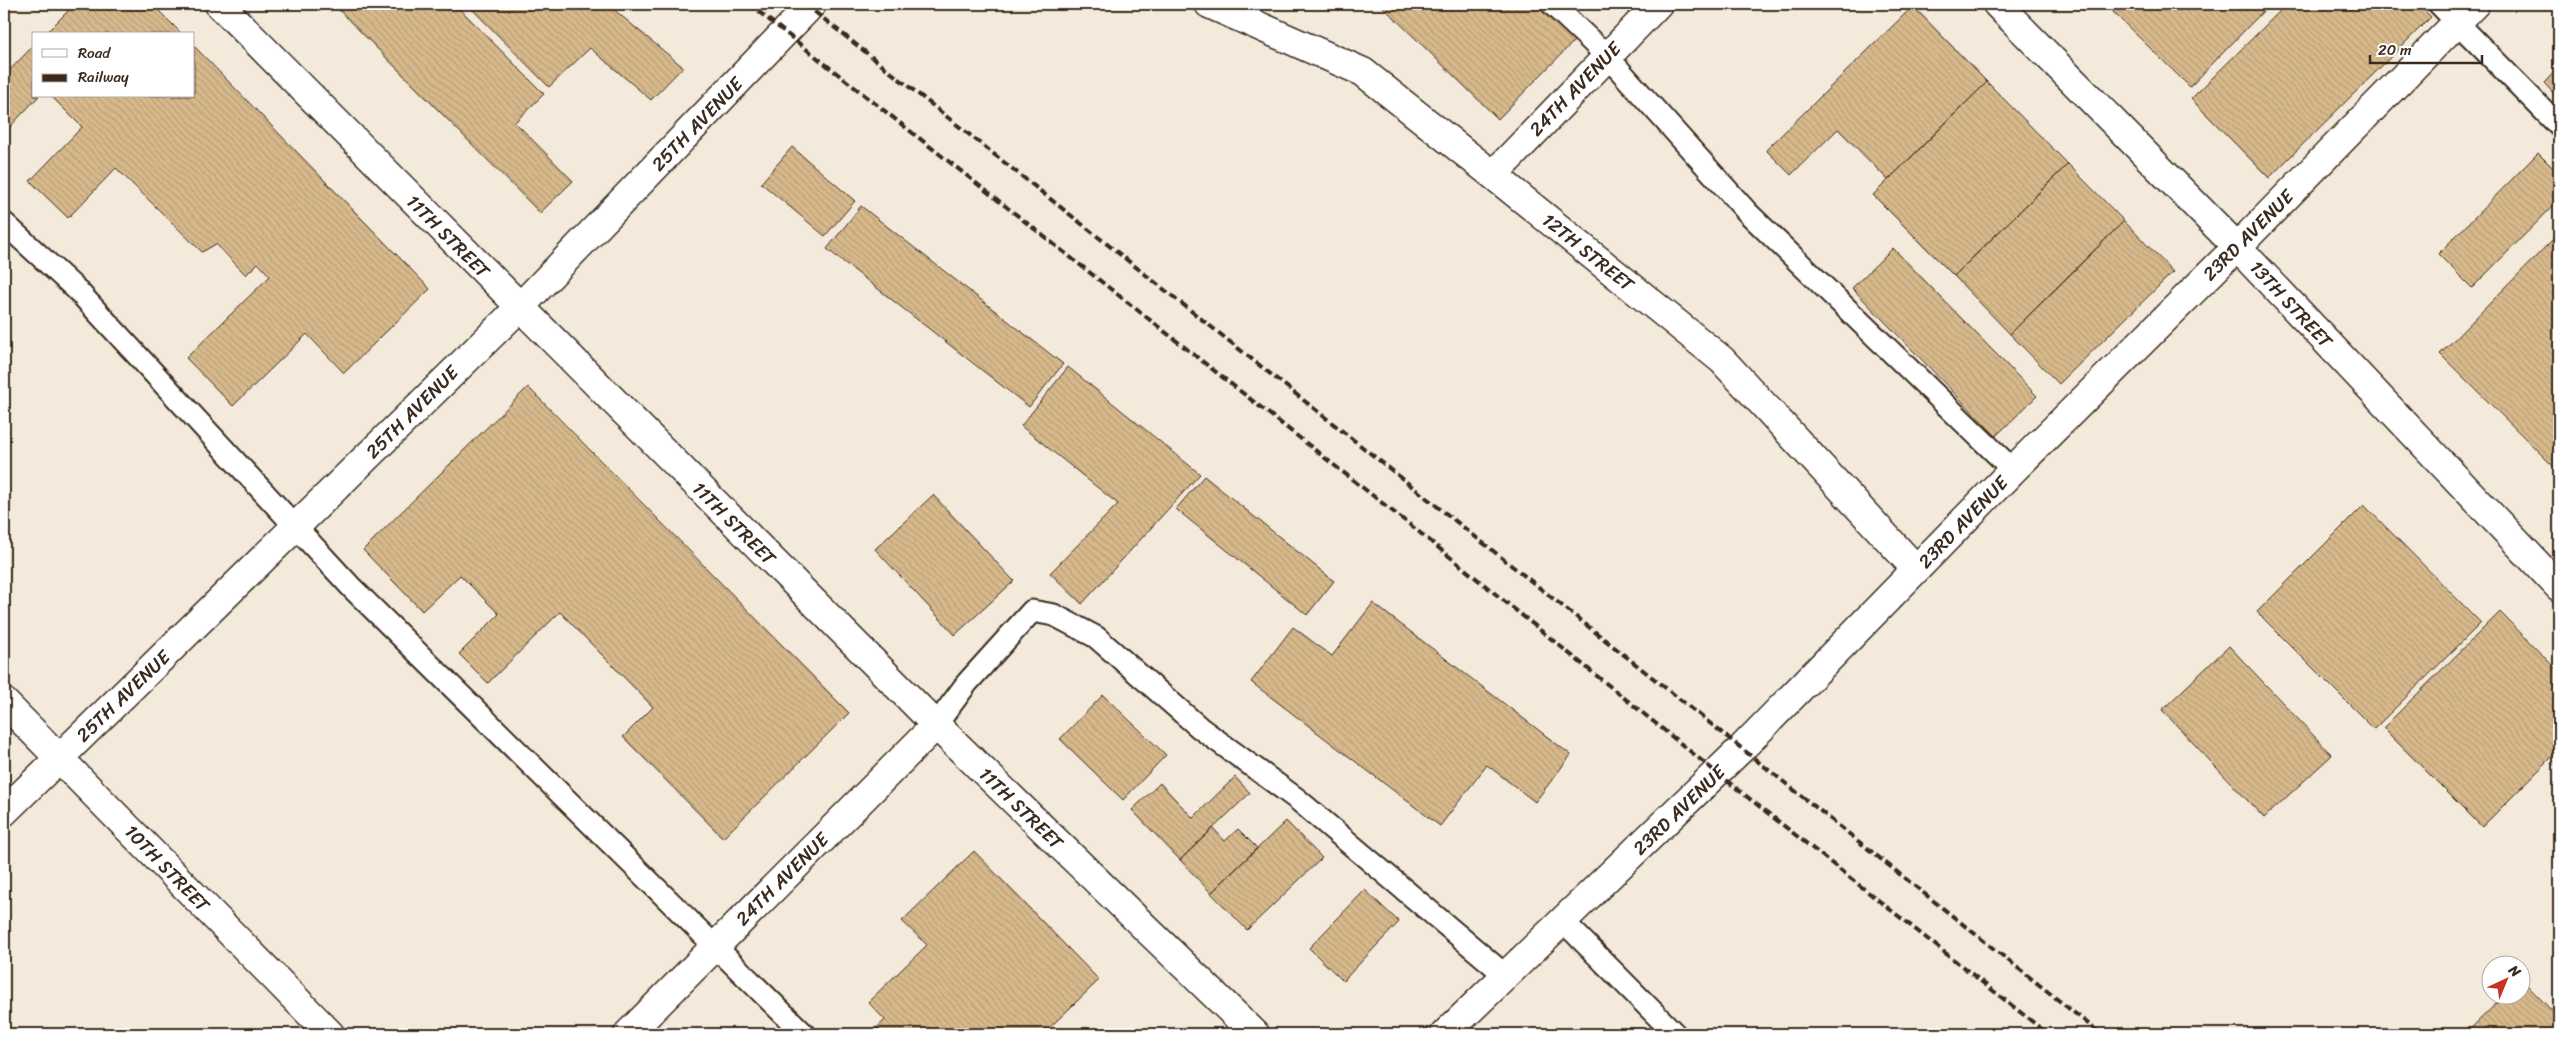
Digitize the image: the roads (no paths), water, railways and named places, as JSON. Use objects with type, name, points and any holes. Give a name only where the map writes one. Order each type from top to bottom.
[{"type":"street","name":"11TH STREET","points":[[219,4],[519,308],[936,725],[1255,1034]]},
{"type":"street","name":"25TH AVENUE","points":[[4,812],[519,308],[812,4]]},
{"type":"street","name":"12TH STREET","points":[[1209,4],[1363,72],[1493,175],[1722,360],[1916,569]]},
{"type":"street","name":"24TH AVENUE","points":[[1493,175],[1606,55],[1658,4]]},
{"type":"street","name":"13TH STREET","points":[[1997,4],[2237,247],[2559,586]]},
{"type":"street","name":"23RD AVENUE","points":[[1445,1034],[1564,922],[1742,748],[2013,470],[2237,247],[2457,10]]},
{"type":"street","name":"10TH STREET","points":[[4,702],[330,1034]]},
{"type":"street","name":"24TH AVENUE","points":[[628,1034],[936,725]]},
{"type":"lane","points":[[1552,4],[1606,55],[1748,213],[2013,470]]},
{"type":"lane","points":[[2457,10],[2559,126]]},
{"type":"lane","points":[[4,223],[77,290],[352,588],[804,1034]]},
{"type":"lane","points":[[936,725],[967,683],[1032,611],[1054,615],[1096,637],[1200,728],[1297,799],[1505,976]]},
{"type":"lane","points":[[1564,922],[1675,1034]]},
{"type":"railway","points":[[749,4],[1419,532],[1717,773],[2048,1034]]},
{"type":"railway","points":[[805,4],[2101,1034]]}]
